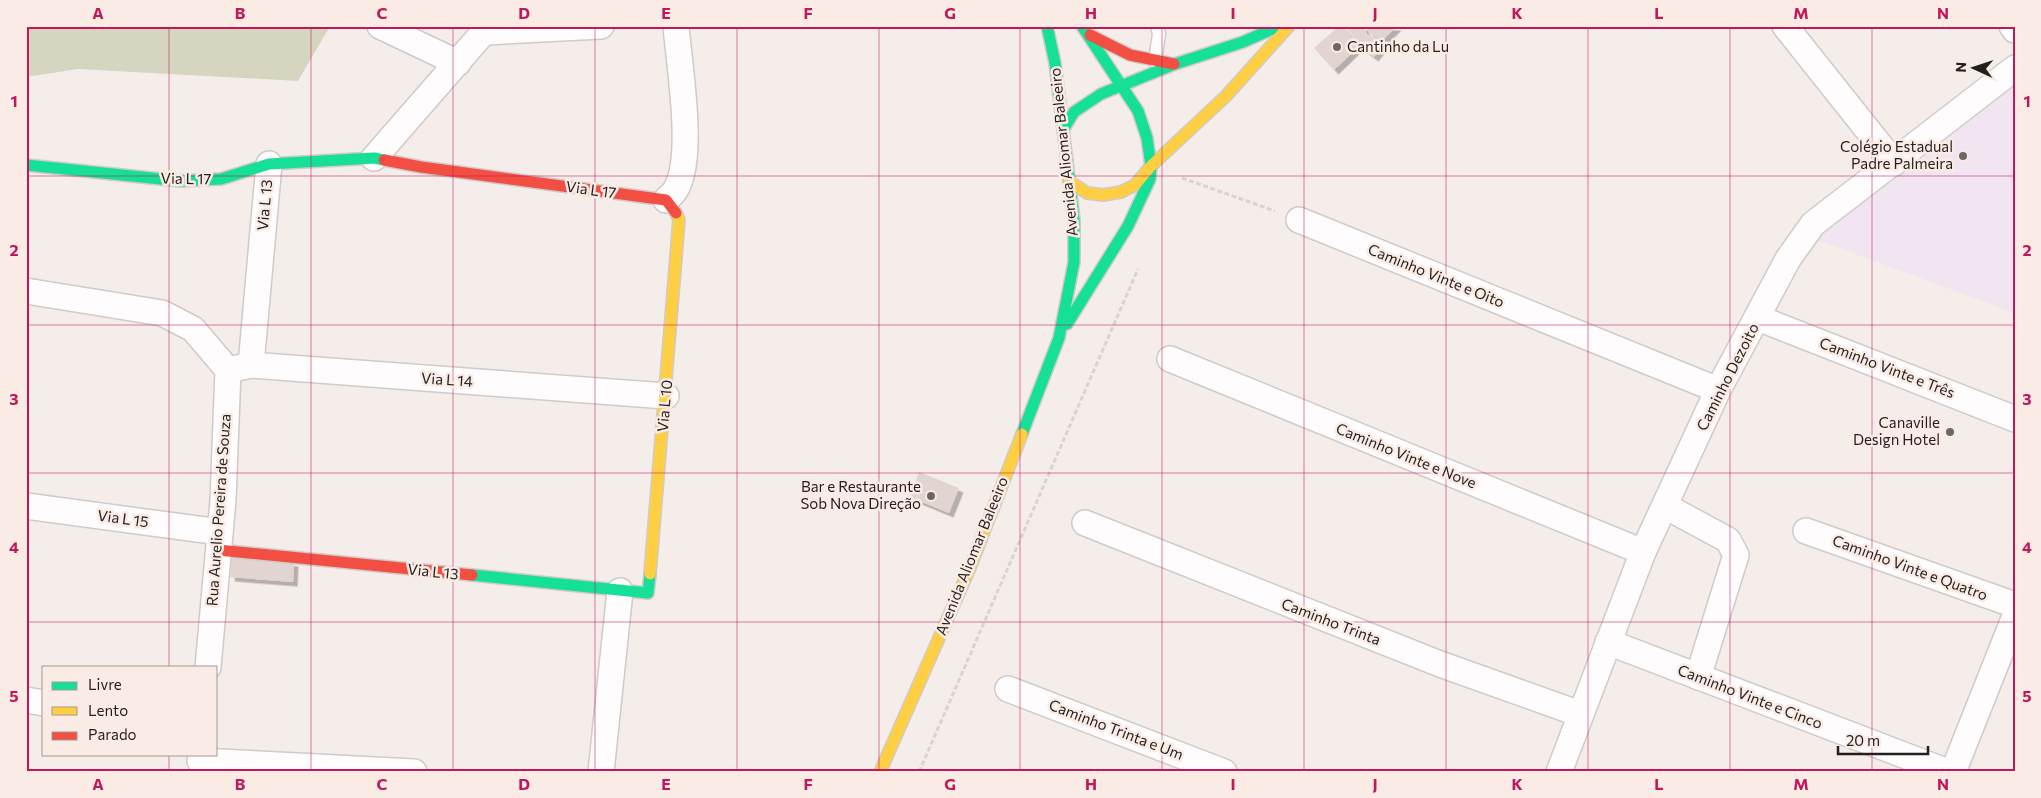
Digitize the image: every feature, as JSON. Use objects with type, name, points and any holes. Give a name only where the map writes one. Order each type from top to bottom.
[{"type":"street","points":[[380,26],[458,63]]},
{"type":"street","points":[[374,158],[487,29],[601,26]]},
{"type":"street","name":"Via L 10","points":[[648,593],[666,396],[672,210],[685,159],[676,26]]},
{"type":"street","name":"Avenida Aliomar Baleeiro","points":[[880,772],[969,570],[1059,338],[1074,262],[1074,220],[1055,64],[1047,26]]},
{"type":"street","points":[[1063,130],[1074,112],[1084,103],[1121,84],[1243,42],[1278,26]]},
{"type":"street","points":[[1069,181],[1087,192],[1103,195],[1121,192],[1135,185],[1151,166],[1226,96],[1289,26]]},
{"type":"street","points":[[1785,26],[1894,163]]},
{"type":"street","points":[[2012,26],[2015,30]]},
{"type":"street","points":[[1083,28],[1118,51],[1133,57],[1175,64]]},
{"type":"street","name":"Avenida Aliomar Baleeiro","points":[[1059,338],[1128,226],[1150,179],[1151,166],[1148,138],[1138,111],[1083,28]]},
{"type":"street","name":"Caminho Dezoito","points":[[1558,772],[1643,552],[1718,390],[1788,259],[1813,224],[2015,68]]},
{"type":"street","name":"Via L 17","points":[[26,165],[180,181],[203,181],[221,179],[269,164],[374,158],[672,210]]},
{"type":"street","name":"Via L 13","points":[[239,368],[269,164]]},
{"type":"street","name":"Caminho Vinte e Oito","points":[[1299,220],[1718,390]]},
{"type":"street","points":[[26,291],[162,313],[193,329],[239,368]]},
{"type":"street","name":"Caminho Vinte e Três","points":[[1758,318],[2015,419]]},
{"type":"street","name":"Caminho Vinte e Nove","points":[[1170,359],[1643,552]]},
{"type":"street","name":"Via L 14","points":[[239,368],[666,396]]},
{"type":"street","name":"Rua Aurelio Pereira de Souza","points":[[208,666],[223,500],[239,368]]},
{"type":"street","name":"Via L 15","points":[[26,506],[219,541]]},
{"type":"street","points":[[1665,506],[1728,540],[1736,555],[1698,677]]},
{"type":"street","name":"Caminho Trinta","points":[[1085,523],[1440,664],[1580,714]]},
{"type":"street","name":"Caminho Vinte e Quatro","points":[[1806,530],[2015,605]]},
{"type":"street","name":"Via L 13","points":[[219,541],[648,593]]},
{"type":"street","points":[[601,772],[620,591]]},
{"type":"street","points":[[1953,772],[2015,616]]},
{"type":"street","name":"Caminho Vinte e Cinco","points":[[1608,642],[1948,772]]},
{"type":"street","name":"Caminho Trinta e Um","points":[[1008,690],[1224,772]]},
{"type":"street","points":[[26,700],[42,703]]},
{"type":"street","points":[[199,762],[414,772]]},
{"type":"lane","points":[[1155,61],[1159,34],[1157,26]]},
{"type":"path","points":[[1151,166],[1299,220]]},
{"type":"path","points":[[919,772],[1138,268]]},
{"type":"shaded area","name":"Colégio Estadual Padre Palmeira","points":[[2015,77],[2015,313],[1807,236]]},
{"type":"green space","points":[[26,26],[330,26],[298,81],[78,69],[26,77]]},
{"type":"building","name":"Cantinho da Lu","points":[[1339,26],[1343,26],[1359,46],[1334,70],[1314,48]]},
{"type":"building","points":[[1345,26],[1364,26],[1367,34],[1385,43],[1374,57],[1362,48]]},
{"type":"building","points":[[1366,26],[1397,26],[1382,41],[1369,33]]},
{"type":"building","points":[[919,472],[959,488],[949,513],[910,497]]},
{"type":"building","points":[[232,557],[294,562],[293,582],[230,577]]},
{"type":"traffic: fast","points":[[1022,434],[1059,338],[1074,262],[1074,220],[1055,63],[1047,26]]},
{"type":"traffic: fast","points":[[1067,324],[1128,226],[1150,179],[1151,166],[1147,138],[1138,111],[1082,26]]},
{"type":"traffic: fast","points":[[1063,130],[1074,112],[1101,94],[1175,64],[1243,42],[1279,26]]},
{"type":"traffic: fast","points":[[26,165],[180,181],[221,179],[269,164],[374,158],[384,160]]},
{"type":"traffic: fast","points":[[472,575],[648,593],[650,574]]},
{"type":"traffic: slow","points":[[1069,181],[1087,193],[1103,195],[1121,192],[1135,185],[1151,166],[1226,96],[1289,26]]},
{"type":"traffic: slow","points":[[650,574],[679,220],[676,213]]},
{"type":"traffic: slow","points":[[880,772],[969,570],[1022,434]]},
{"type":"traffic: jam","points":[[1090,35],[1130,55],[1174,64]]},
{"type":"traffic: jam","points":[[384,160],[421,167],[666,200],[676,213]]},
{"type":"traffic: jam","points":[[218,550],[472,575]]},
{"type":"place","name":"Cantinho da Lu","points":[[1337,47]]},
{"type":"place","name":"Colégio Estadual Padre Palmeira","points":[[1963,156]]},
{"type":"place","name":"Canaville Design Hotel","points":[[1950,432]]},
{"type":"place","name":"Bar e Restaurante Sob Nova Direção","points":[[931,496]]}]
